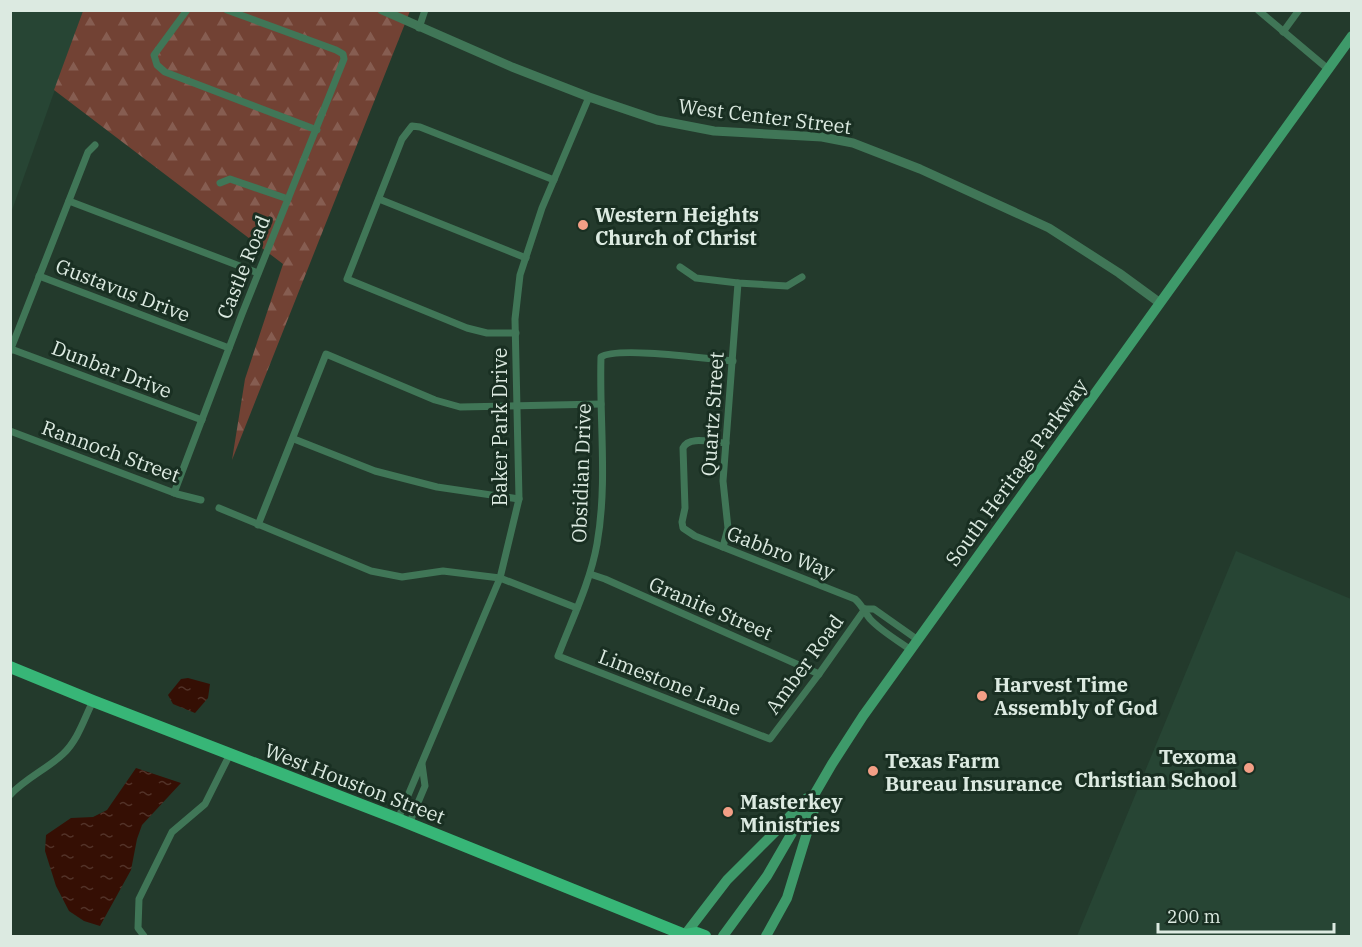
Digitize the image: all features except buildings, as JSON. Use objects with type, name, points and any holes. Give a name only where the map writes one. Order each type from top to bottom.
[{"type":"main road","name":"South Heritage Parkway","points":[[726,932],[766,876],[832,764],[910,650],[1352,36]]},
{"type":"main road","name":"West Houston Street","points":[[10,667],[404,821],[685,936],[697,933],[705,936]]},
{"type":"main road","points":[[685,936],[727,880],[794,813],[832,764]]},
{"type":"main road","points":[[766,936],[787,898],[814,805],[832,764]]},
{"type":"main road","points":[[655,923],[668,936]]},
{"type":"street","points":[[187,10],[154,55],[157,65],[165,72],[316,130]]},
{"type":"street","name":"Castle Road","points":[[174,493],[258,273],[343,65],[343,54],[336,50],[227,10]]},
{"type":"street","name":"West Center Street","points":[[382,10],[419,28],[589,97],[657,120],[714,131],[822,137],[853,143],[920,169],[1049,228],[1119,273],[1160,303]]},
{"type":"street","points":[[419,28],[425,10]]},
{"type":"street","points":[[1258,10],[1328,69]]},
{"type":"street","points":[[1283,32],[1299,10]]},
{"type":"street","name":"Baker Park Drive","points":[[404,821],[422,762],[500,578],[519,499],[515,319],[520,275],[542,208],[589,97]]},
{"type":"street","points":[[516,333],[487,333],[473,330],[347,279],[402,139],[412,126],[420,127],[554,180]]},
{"type":"street","points":[[11,350],[88,152],[95,145]]},
{"type":"street","points":[[220,183],[230,179],[288,199]]},
{"type":"street","points":[[378,199],[526,258]]},
{"type":"street","points":[[69,201],[258,273]]},
{"type":"street","points":[[680,267],[696,278],[738,283],[787,285],[802,277]]},
{"type":"street","name":"Gustavus Drive","points":[[39,276],[229,348]]},
{"type":"street","name":"Quartz Street","points":[[723,547],[728,528],[723,481],[738,283]]},
{"type":"street","name":"Dunbar Drive","points":[[11,350],[202,420]]},
{"type":"street","name":"Obsidian Drive","points":[[558,656],[590,574],[597,543],[602,465],[601,357],[606,353],[639,353],[733,361]]},
{"type":"street","points":[[258,525],[326,354],[435,400],[460,407],[602,404]]},
{"type":"street","name":"Rannoch Street","points":[[10,431],[174,493],[201,500]]},
{"type":"street","points":[[294,439],[375,471],[437,487],[519,499]]},
{"type":"street","name":"Gabbro Way","points":[[726,443],[692,439],[685,443],[683,448],[686,508],[682,522],[683,528],[695,536],[855,599],[877,626],[910,650]]},
{"type":"street","points":[[219,508],[371,571],[402,577],[443,571],[500,578],[577,608]]},
{"type":"street","name":"Granite Street","points":[[590,574],[819,674]]},
{"type":"street","name":"Gabbro Way","points":[[865,609],[874,609],[918,640]]},
{"type":"street","name":"Amber Road","points":[[770,739],[865,609]]},
{"type":"street","name":"Limestone Lane","points":[[558,656],[770,739]]},
{"type":"street","points":[[10,795],[27,779],[62,755],[75,740],[93,701]]},
{"type":"street","points":[[144,936],[138,928],[139,899],[172,832],[205,804],[230,754]]},
{"type":"street","points":[[404,821],[424,786],[422,762]]},
{"type":"shaded area","points":[[10,11],[83,11],[11,213]]},
{"type":"shaded area","name":"Texoma Christian School","points":[[1236,551],[1351,599],[1351,936],[1077,936]]},
{"type":"green space","points":[[83,11],[410,11],[232,460],[245,379],[283,264],[54,90]]},
{"type":"water","points":[[188,678],[210,684],[208,698],[195,713],[173,704],[168,695],[181,679]]},
{"type":"water","points":[[136,768],[181,783],[142,825],[131,870],[100,926],[84,921],[69,911],[56,886],[45,851],[46,835],[71,818],[93,817],[107,810]]},
{"type":"place","name":"Western Heights Church of Christ","points":[[583,225]]},
{"type":"place","name":"Harvest Time Assembly of God","points":[[982,696]]},
{"type":"place","name":"Texoma Christian School","points":[[1249,768]]},
{"type":"place","name":"Texas Farm Bureau Insurance","points":[[873,771]]},
{"type":"place","name":"Masterkey Ministries","points":[[728,812]]}]
